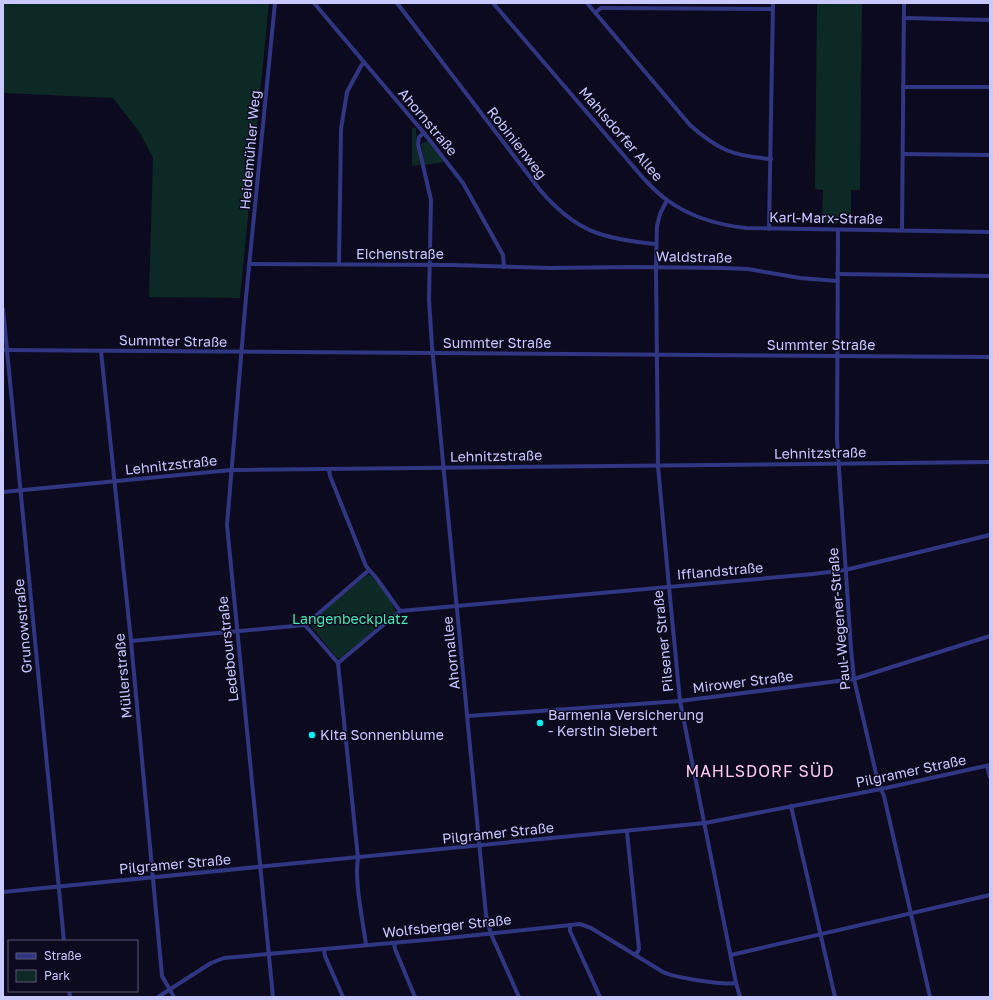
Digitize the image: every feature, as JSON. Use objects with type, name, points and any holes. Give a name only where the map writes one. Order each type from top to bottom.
[{"type":"street","name":"Heidemühler Weg","points":[[246,299],[275,3]]},
{"type":"street","name":"Ahornstraße","points":[[314,3],[424,133],[463,183],[503,255],[504,267]]},
{"type":"street","name":"Robinienweg","points":[[397,3],[531,178],[558,209],[578,225],[598,234],[611,238],[656,244]]},
{"type":"street","name":"Mahlsdorfer Allee","points":[[493,3],[638,172],[667,200],[658,220],[656,244],[657,301]]},
{"type":"street","points":[[587,3],[690,124],[706,139],[723,149],[737,154],[771,159]]},
{"type":"street","points":[[769,229],[773,3]]},
{"type":"street","points":[[902,230],[904,3]]},
{"type":"street","points":[[595,13],[601,8],[773,9]]},
{"type":"street","points":[[904,18],[990,20]]},
{"type":"street","points":[[339,264],[341,129],[347,92],[364,62]]},
{"type":"street","points":[[903,87],[990,87]]},
{"type":"street","name":"Ahornallee","points":[[424,133],[419,137],[418,144],[431,200],[429,300],[433,353],[486,915],[491,934],[519,997]]},
{"type":"street","points":[[903,154],[990,155]]},
{"type":"street","name":"Karl-Marx-Straße","points":[[667,200],[696,216],[723,225],[746,228],[990,232]]},
{"type":"street","name":"Paul-Wegener-Straße","points":[[838,230],[837,439],[845,570],[854,679],[930,997]]},
{"type":"street","name":"Eichenstraße","points":[[250,264],[429,265],[550,268]]},
{"type":"street","name":"Waldstraße","points":[[550,268],[656,267],[748,269],[800,278],[837,281]]},
{"type":"street","points":[[837,274],[990,276]]},
{"type":"street","name":"Ledebourstraße","points":[[246,299],[227,525],[273,997]]},
{"type":"street","name":"Pilsener Straße","points":[[657,301],[658,466],[680,702],[740,997]]},
{"type":"street","name":"Grunowstraße","points":[[3,308],[5,350],[64,940]]},
{"type":"street","name":"Summter Straße","points":[[5,350],[990,357]]},
{"type":"street","name":"Müllerstraße","points":[[101,351],[131,641],[162,976],[174,997]]},
{"type":"street","name":"Lehnitzstraße","points":[[3,492],[231,470],[990,462]]},
{"type":"street","points":[[329,469],[330,476],[369,570],[400,611],[338,663]]},
{"type":"street","name":"Ifflandstraße","points":[[400,611],[845,570],[990,535]]},
{"type":"street","points":[[131,641],[237,630],[305,625],[369,570]]},
{"type":"street","points":[[305,625],[338,663],[358,858],[358,883],[366,945]]},
{"type":"street","name":"Mirower Straße","points":[[468,716],[680,702],[854,679],[990,636]]},
{"type":"street","points":[[989,766],[990,777]]},
{"type":"street","name":"Pilgramer Straße","points":[[3,892],[627,832],[705,823],[881,789],[989,766]]},
{"type":"street","points":[[792,806],[835,997]]},
{"type":"street","points":[[627,832],[639,949],[636,955]]},
{"type":"street","points":[[731,955],[990,895]]},
{"type":"street","name":"Wolfsberger Straße","points":[[158,997],[216,960],[224,958],[491,934],[580,924],[591,928],[672,976],[736,983]]},
{"type":"street","points":[[570,925],[570,931],[600,997]]},
{"type":"street","points":[[394,943],[395,949],[415,997]]},
{"type":"street","points":[[324,949],[325,956],[343,997]]},
{"type":"green space","points":[[3,3],[269,3],[240,298],[149,297],[153,158],[140,133],[113,98],[3,93]]},
{"type":"green space","points":[[817,3],[862,3],[860,190],[851,190],[851,224],[841,223],[841,220],[838,220],[837,224],[822,223],[823,190],[815,189]]},
{"type":"green space","points":[[412,128],[416,128],[420,165],[412,166]]},
{"type":"green space","points":[[427,141],[445,162],[424,165],[421,144]]},
{"type":"green space","name":"Langenbeckplatz","points":[[368,574],[385,592],[395,613],[340,658],[337,658],[311,626],[311,621]]},
{"type":"place","name":"Barmenia Versicherung - Kerstin Siebert","points":[[540,723]]},
{"type":"place","name":"Kita Sonnenblume","points":[[312,735]]},
{"type":"district","name":"MAHLSDORF SÜD","points":[[760,771]]}]
